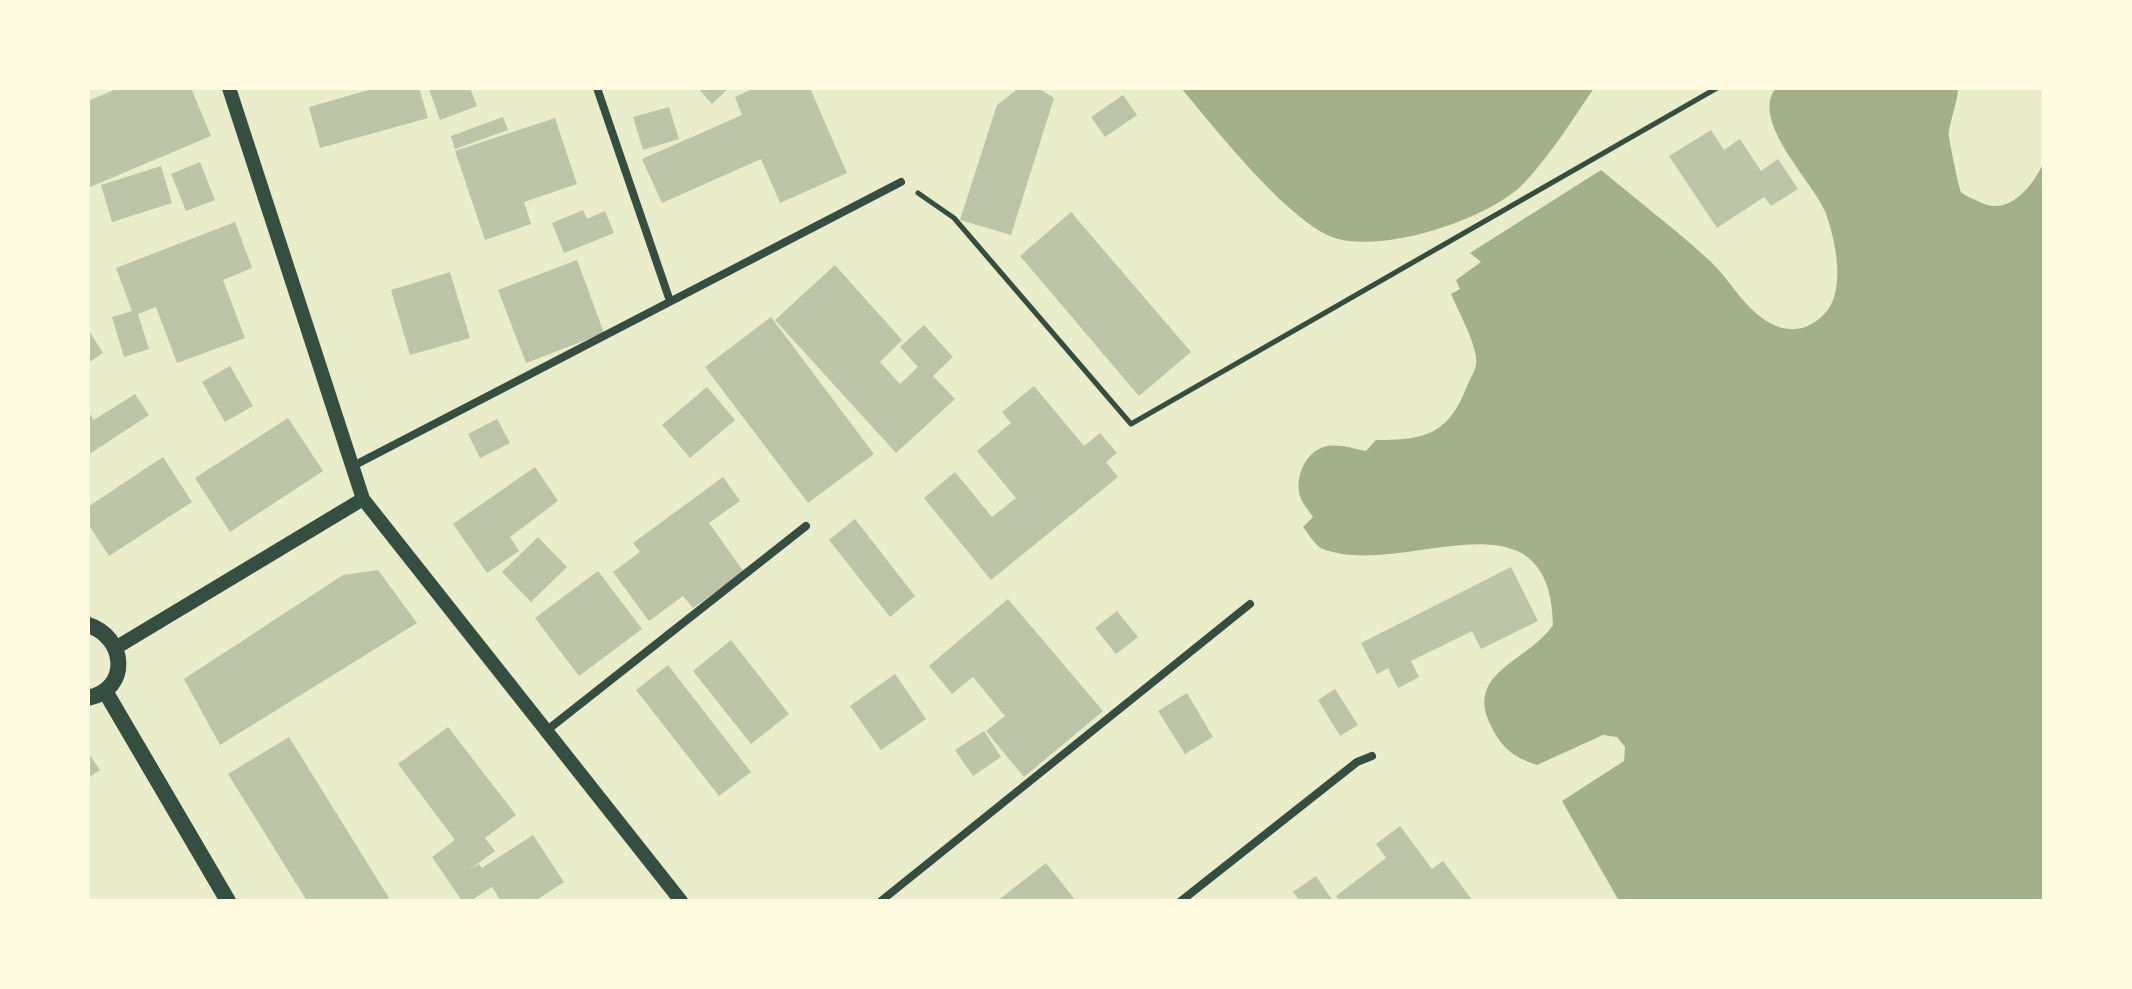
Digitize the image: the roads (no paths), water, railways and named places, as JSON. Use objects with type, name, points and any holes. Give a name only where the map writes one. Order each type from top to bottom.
[{"type":"main road","points":[[88,625],[100,629],[117,647],[118,671],[105,691],[88,698]]},
{"type":"main road","points":[[105,691],[228,901]]},
{"type":"street","points":[[229,88],[363,499],[681,901]]},
{"type":"street","points":[[597,88],[670,301]]},
{"type":"street","points":[[353,466],[901,182]]},
{"type":"street","points":[[117,647],[363,499]]},
{"type":"street","points":[[546,731],[806,526]]},
{"type":"street","points":[[881,901],[1250,604]]},
{"type":"street","points":[[1181,901],[1357,762],[1372,756]]}]
